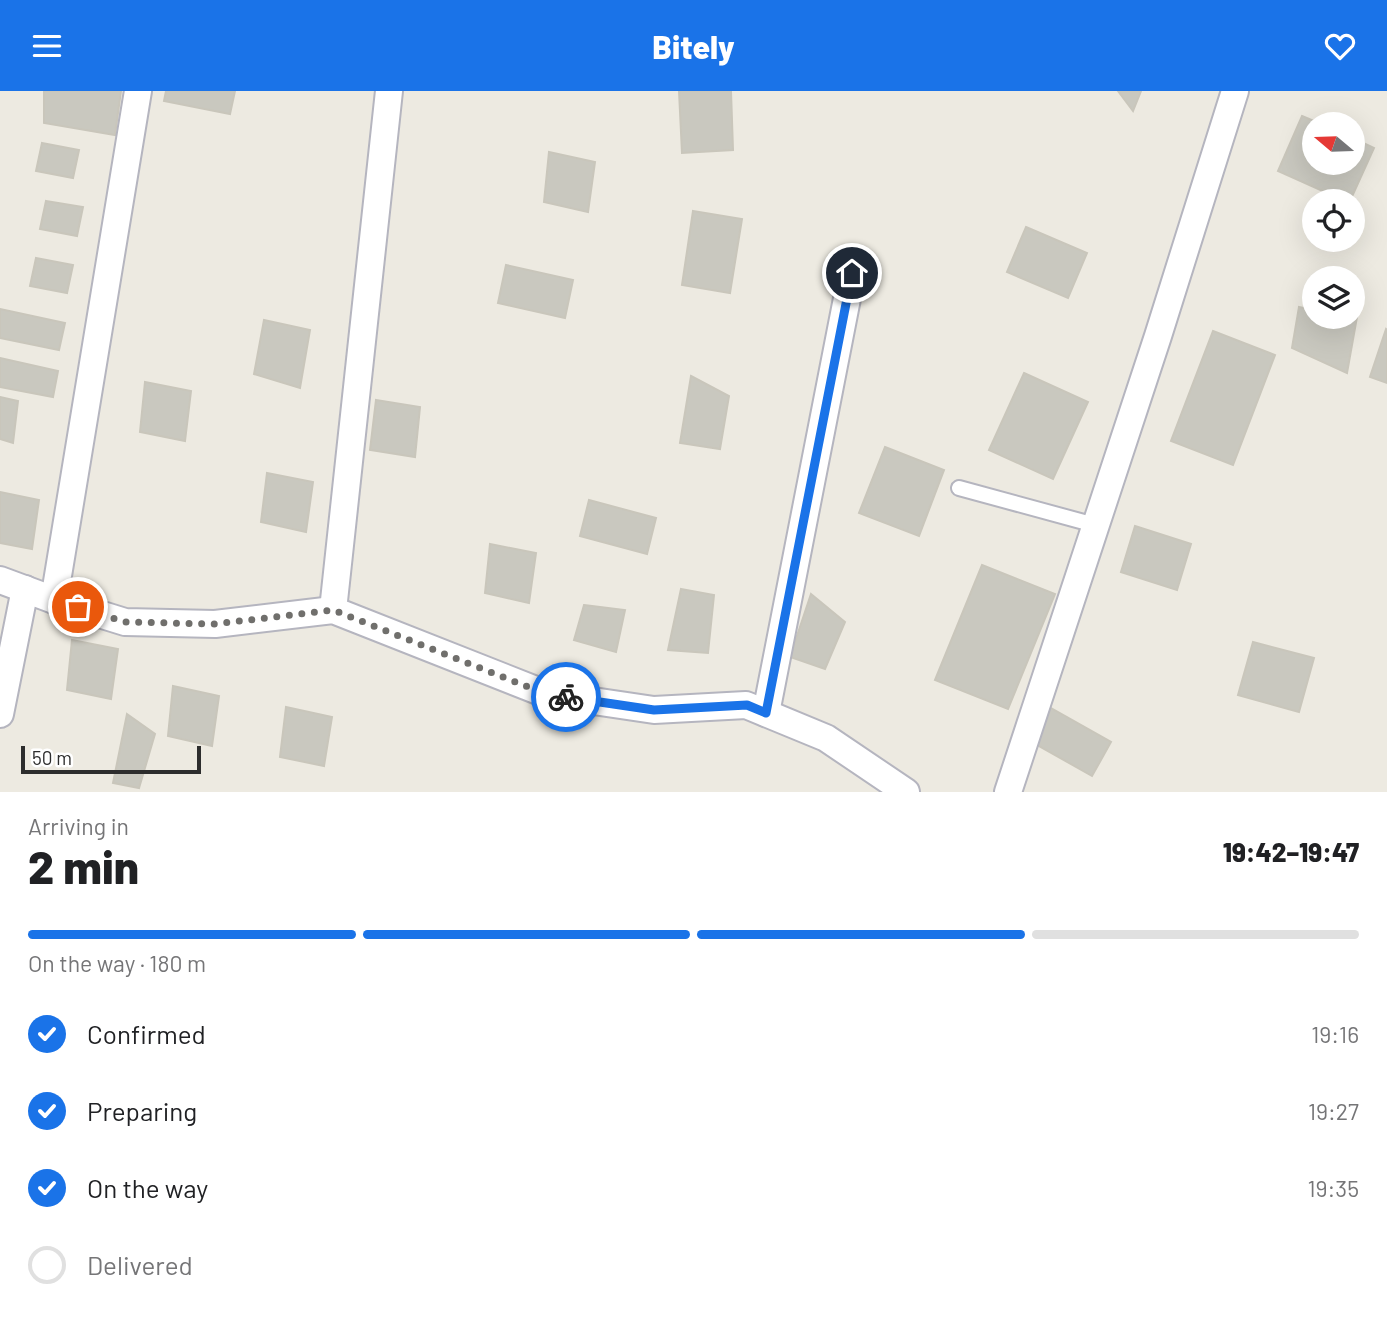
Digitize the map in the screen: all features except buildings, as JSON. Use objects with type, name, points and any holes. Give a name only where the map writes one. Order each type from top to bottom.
[{"type":"street","points":[[54,600],[138,91]]},
{"type":"street","points":[[333,610],[389,91]]},
{"type":"street","points":[[1008,792],[1235,91]]},
{"type":"street","points":[[766,713],[852,273]]},
{"type":"street","points":[[0,580],[125,622],[215,624],[333,610],[546,694],[654,710],[747,705],[826,738],[906,792]]},
{"type":"street","points":[[0,714],[25,589]]},
{"type":"lane","points":[[959,488],[1095,526]]},
{"type":"way so far","points":[[78,607],[125,622],[215,624],[333,610],[546,694],[566,697]]},
{"type":"route","points":[[566,697],[654,710],[747,705],[766,713],[852,273]]}]
